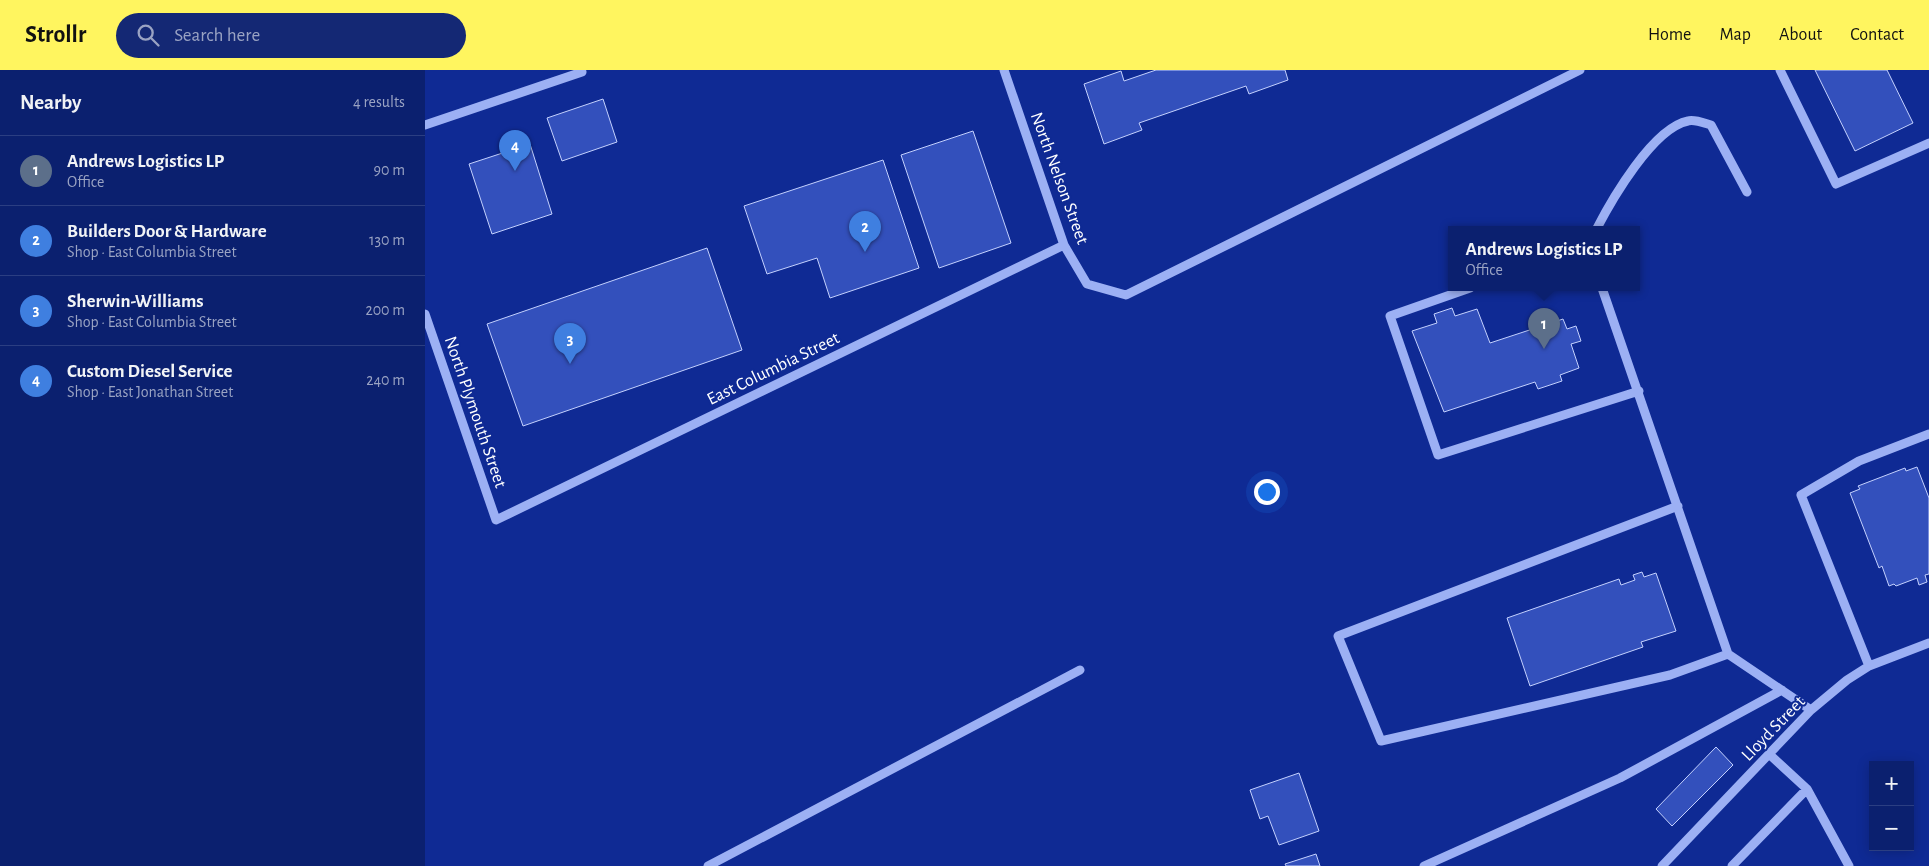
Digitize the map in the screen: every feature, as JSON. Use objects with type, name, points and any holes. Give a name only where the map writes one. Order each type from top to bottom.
[{"type":"street","name":"North Nelson Street","points":[[1004,70],[1064,246],[1087,284],[1125,295],[1580,70]]},
{"type":"street","points":[[1780,70],[1836,184],[1929,143]]},
{"type":"street","points":[[425,124],[582,72]]},
{"type":"street","points":[[1598,226],[1621,186],[1662,133],[1689,120],[1711,125],[1747,192]]},
{"type":"street","name":"East Columbia Street","points":[[497,520],[1064,246]]},
{"type":"street","points":[[1461,291],[1390,316],[1438,455],[1639,391]]},
{"type":"street","points":[[1603,291],[1728,654],[1811,710]]},
{"type":"street","name":"North Plymouth Street","points":[[425,314],[497,520]]},
{"type":"street","points":[[1869,666],[1801,495],[1859,461],[1929,434]]},
{"type":"street","points":[[1678,506],[1338,636],[1381,741],[1671,675],[1728,654]]},
{"type":"street","name":"Lloyd Street","points":[[1662,866],[1811,710],[1847,680],[1869,666],[1929,642]]},
{"type":"street","points":[[708,866],[1080,670]]},
{"type":"street","points":[[1424,866],[1620,778],[1781,690]]},
{"type":"street","points":[[1769,754],[1807,790],[1849,866]]},
{"type":"street","points":[[1732,866],[1807,790]]},
{"type":"building","points":[[1156,70],[1285,70],[1288,80],[1249,94],[1246,86],[1139,123],[1142,130],[1104,144],[1084,84],[1121,71],[1124,81]]},
{"type":"building","points":[[1815,70],[1887,70],[1913,123],[1855,151]]},
{"type":"building","points":[[603,99],[617,142],[562,161],[547,118]]},
{"type":"building","points":[[973,131],[1011,243],[939,268],[901,155]]},
{"type":"building","points":[[530,144],[552,214],[492,234],[469,164]]},
{"type":"building","points":[[883,160],[919,268],[830,298],[817,258],[767,274],[744,206]]},
{"type":"building","points":[[707,248],[742,350],[523,426],[487,324]]},
{"type":"building","points":[[1452,308],[1455,316],[1477,309],[1490,343],[1563,319],[1567,329],[1576,326],[1581,341],[1571,344],[1579,368],[1560,375],[1562,381],[1538,389],[1535,382],[1444,412],[1412,331],[1437,323],[1434,314]]},
{"type":"building","points":[[1917,467],[1929,498],[1929,574],[1925,575],[1927,582],[1919,585],[1917,578],[1896,586],[1894,584],[1889,586],[1882,566],[1879,568],[1850,493],[1860,489],[1858,486],[1905,468],[1906,471]]},
{"type":"building","points":[[1642,572],[1644,577],[1656,573],[1676,631],[1641,642],[1643,647],[1530,686],[1507,618],[1619,579],[1621,585],[1635,580],[1633,575]]},
{"type":"building","points":[[1716,747],[1733,765],[1672,826],[1656,809]]},
{"type":"building","points":[[1299,773],[1319,831],[1279,845],[1268,816],[1260,819],[1250,790]]},
{"type":"building","points":[[1316,854],[1320,866],[1286,866],[1285,864]]},
{"type":"place","name":"Custom Diesel Service","points":[[515,171]]},
{"type":"place","name":"Builders Door & Hardware","points":[[865,252]]},
{"type":"place","name":"Andrews Logistics LP","points":[[1544,349]]},
{"type":"place","name":"Sherwin-Williams","points":[[570,364]]}]
